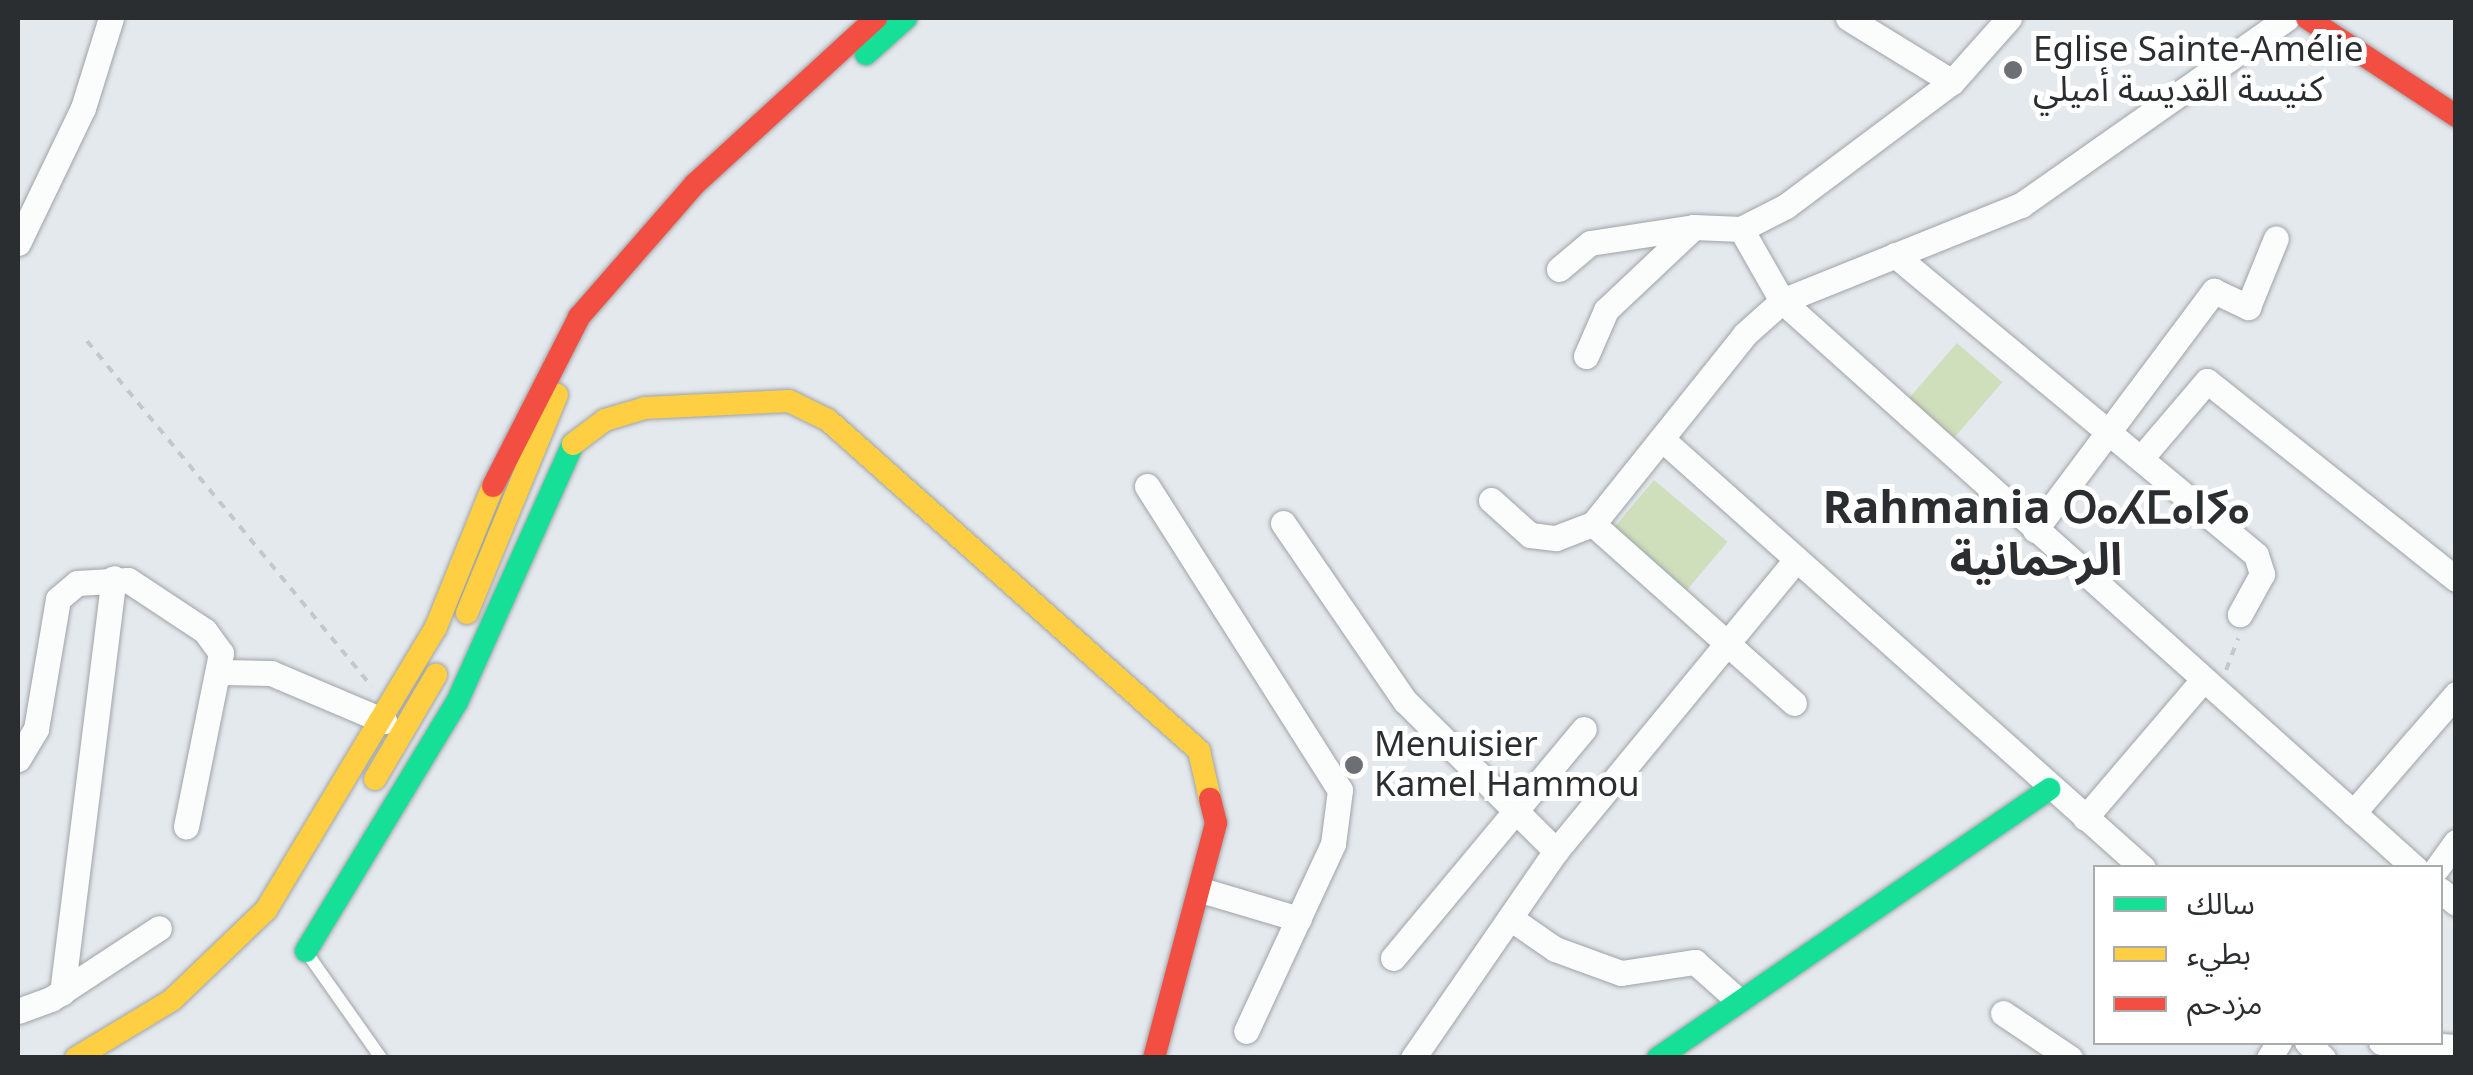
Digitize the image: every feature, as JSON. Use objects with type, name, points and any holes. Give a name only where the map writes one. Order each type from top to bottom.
[{"type":"main road","points":[[118,1058],[235,972],[321,869],[457,636],[548,362],[631,250],[876,18]]},
{"type":"main road","points":[[76,1058],[172,1000],[245,934],[305,857],[459,579],[530,424],[624,286],[906,18]]},
{"type":"main road","points":[[2307,18],[2456,116]]},
{"type":"main road","points":[[306,951],[457,702],[572,446],[605,420],[645,408],[778,400],[820,413],[1188,736],[1216,804],[1201,890],[1154,1058]]},
{"type":"main road","points":[[530,424],[572,446]]},
{"type":"main road","points":[[1658,1058],[2049,788]]},
{"type":"street","points":[[18,243],[83,108],[111,18]]},
{"type":"street","points":[[1848,18],[1952,82]]},
{"type":"street","points":[[1559,269],[1590,243],[1694,227],[1741,228],[1786,206],[1952,82],[2009,18]]},
{"type":"street","points":[[1490,500],[1530,535],[1556,538],[1593,524],[1782,301],[1894,256],[1960,235],[2050,188],[2287,18]]},
{"type":"street","points":[[1586,356],[1606,310],[1694,227]]},
{"type":"street","points":[[1741,228],[1782,301],[2207,686],[2413,865]]},
{"type":"street","points":[[2036,530],[2214,291],[2248,308],[2276,238]]},
{"type":"street","points":[[1894,256],[2111,428],[2256,555],[2262,574],[2240,614]]},
{"type":"street","points":[[2142,458],[2207,381],[2456,579]]},
{"type":"street","points":[[1663,440],[1794,562],[2140,865]]},
{"type":"street","points":[[1146,486],[1334,773],[1339,826],[1246,1031]]},
{"type":"street","points":[[1283,523],[1405,701],[1508,810],[1556,851]]},
{"type":"street","points":[[1593,524],[1794,703]]},
{"type":"street","points":[[1413,1058],[1556,851],[1794,562]]},
{"type":"street","points":[[62,993],[114,578]]},
{"type":"street","points":[[18,759],[36,728],[58,599],[78,583],[114,578],[205,631],[223,672],[186,826]]},
{"type":"street","points":[[223,672],[272,672],[387,715]]},
{"type":"street","points":[[2085,818],[2207,686]]},
{"type":"street","points":[[2353,812],[2456,694]]},
{"type":"street","points":[[1393,958],[1508,810],[1584,729]]},
{"type":"street","points":[[2439,865],[2456,842]]},
{"type":"street","points":[[1201,890],[1299,918]]},
{"type":"street","points":[[1510,918],[1555,949],[1621,973],[1696,962],[1738,1000]]},
{"type":"street","points":[[18,1011],[62,993],[159,928]]},
{"type":"street","points":[[2003,1014],[2070,1058]]},
{"type":"street","points":[[2426,1045],[2456,1047]]},
{"type":"lane","points":[[306,951],[380,1058]]},
{"type":"path","points":[[86,342],[387,715]]},
{"type":"path","points":[[2207,686],[2236,652],[2240,614]]},
{"type":"green space","points":[[1957,343],[2002,382],[1950,442],[1905,403]]},
{"type":"green space","points":[[1654,480],[1728,542],[1681,597],[1608,535]]},
{"type":"traffic: fast","points":[[866,54],[906,18]]},
{"type":"traffic: fast","points":[[306,951],[457,702],[573,444]]},
{"type":"traffic: fast","points":[[1658,1058],[2049,789]]},
{"type":"traffic: slow","points":[[467,613],[557,395]]},
{"type":"traffic: slow","points":[[573,444],[605,420],[645,408],[789,401],[828,420],[1199,751],[1210,799]]},
{"type":"traffic: slow","points":[[76,1058],[172,1000],[266,910],[436,627],[493,486]]},
{"type":"traffic: slow","points":[[375,779],[436,675]]},
{"type":"traffic: jam","points":[[493,486],[579,317],[695,184],[876,18]]},
{"type":"traffic: jam","points":[[2307,18],[2456,116]]},
{"type":"traffic: jam","points":[[1154,1058],[1216,823],[1210,799]]},
{"type":"place","name":"Eglise Sainte-Amélie كنيسة القديسة أميلي","points":[[2013,70]]},
{"type":"place","name":"Menuisier Kamel Hammou","points":[[1354,765]]},
{"type":"district","name":"Rahmania ⵔⴰⵃⵎⴰⵏⵢⴰ الرحمانية","points":[[2036,535]]}]
